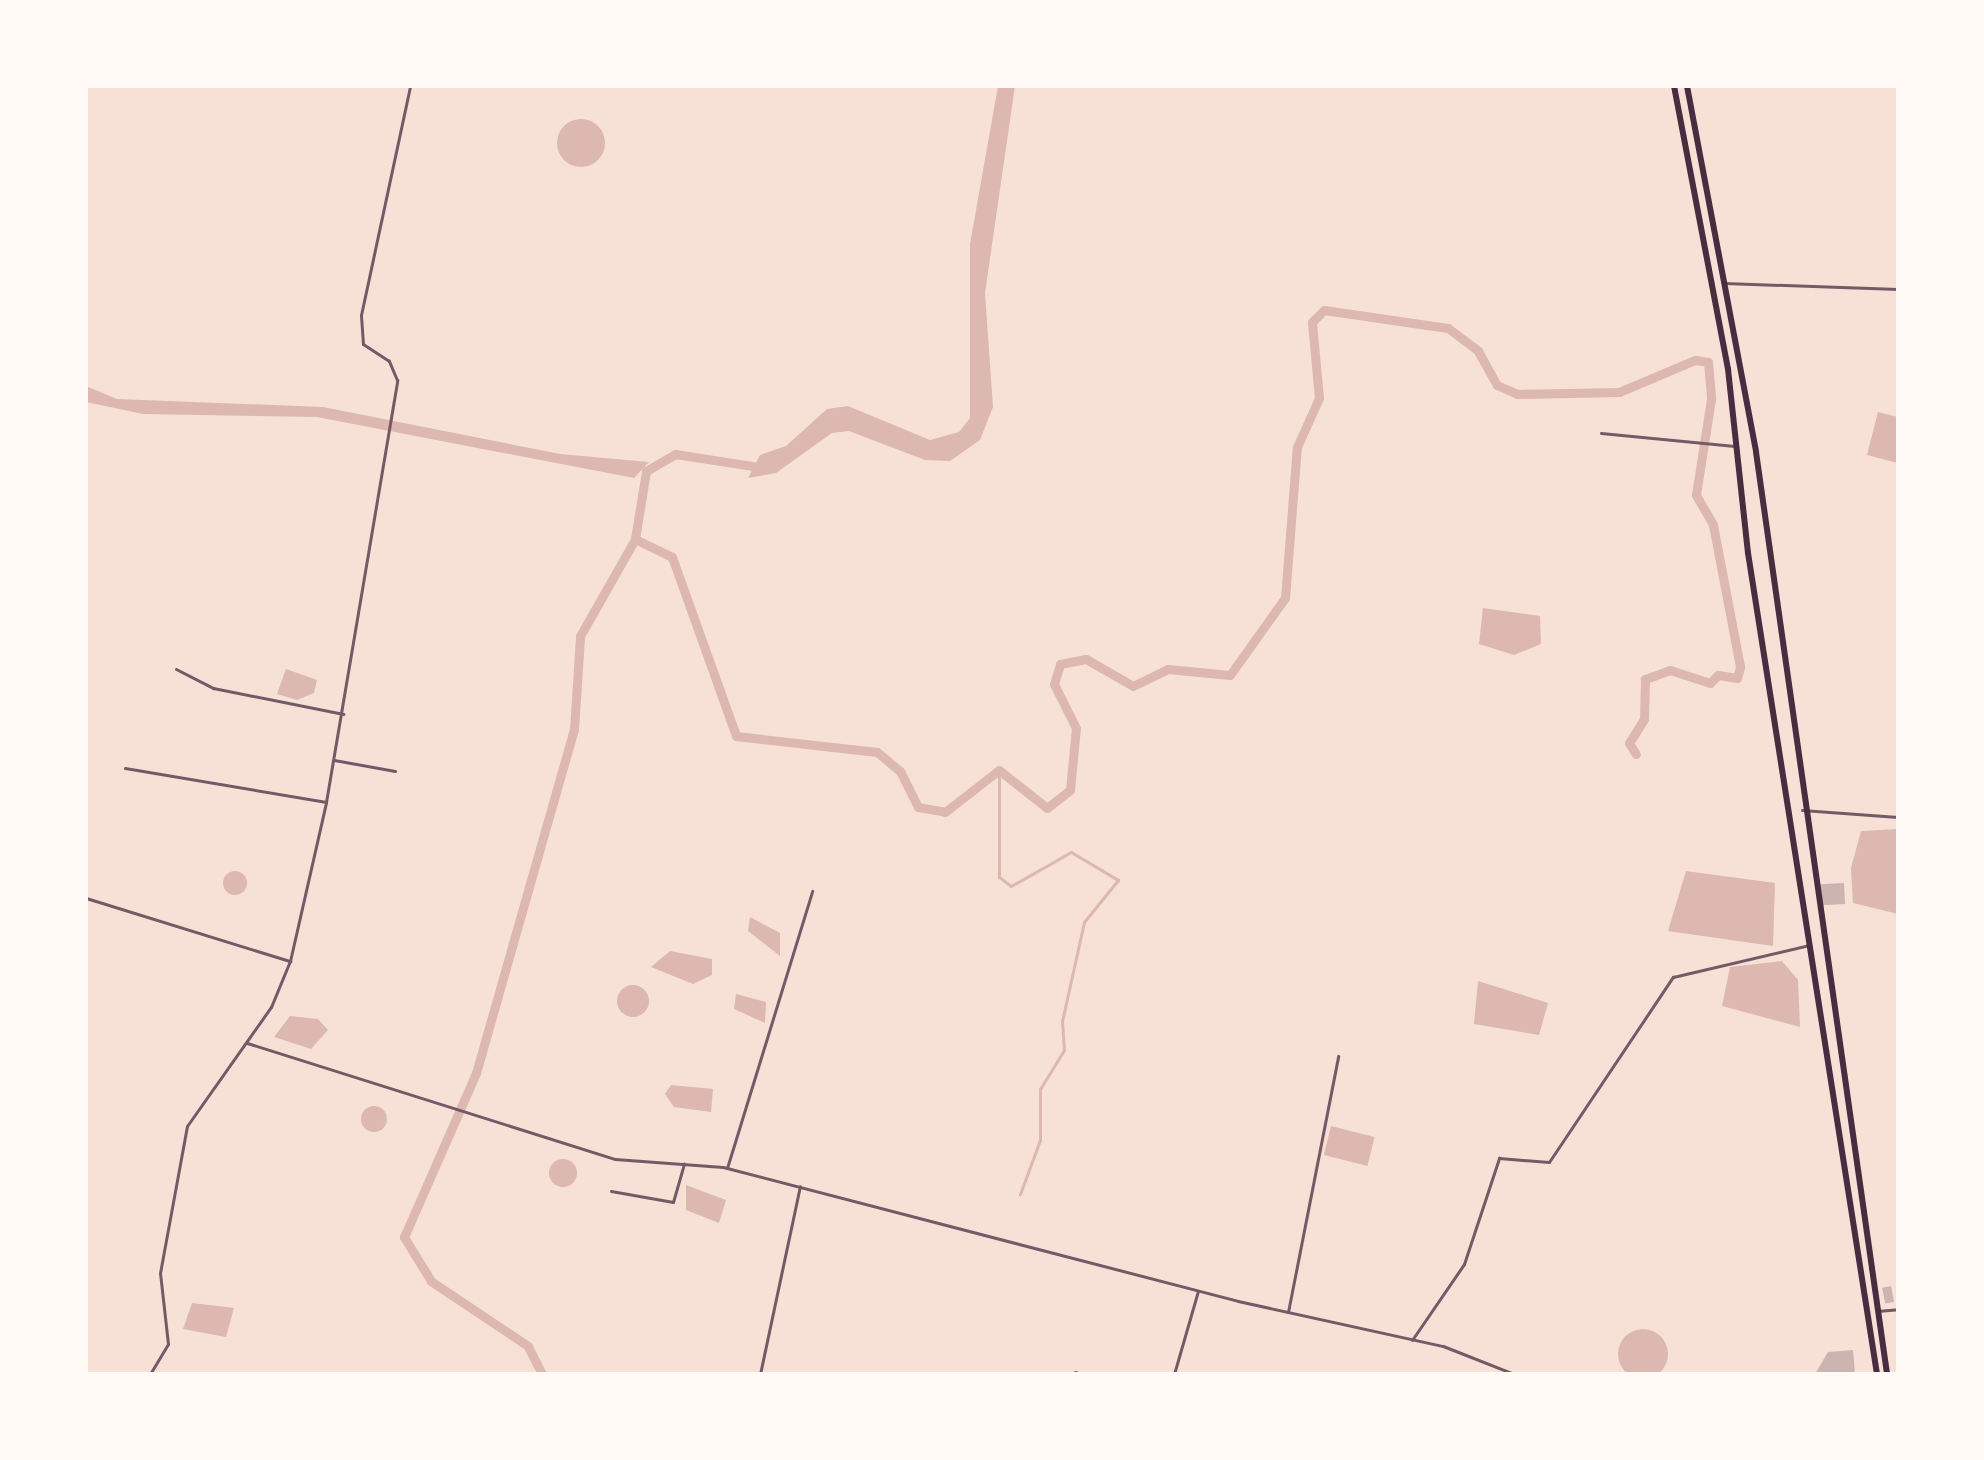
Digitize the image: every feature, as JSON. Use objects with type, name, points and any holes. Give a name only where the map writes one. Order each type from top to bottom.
[{"type":"highway","points":[[1674,86],[1700,224],[1748,553],[1877,1374]]},
{"type":"highway","points":[[1687,86],[1756,452],[1802,810],[1887,1374]]},
{"type":"highway","points":[[1700,224],[1713,223]]},
{"type":"highway","points":[[1812,962],[1824,959]]},
{"type":"street","points":[[150,1374],[168,1344],[160,1273],[187,1126],[246,1043],[290,961],[326,802],[392,411],[395,371],[359,335],[380,199],[410,86]]},
{"type":"street","points":[[1724,283],[1898,289]]},
{"type":"street","points":[[1601,433],[1734,449]]},
{"type":"street","points":[[176,669],[213,688],[343,714]]},
{"type":"street","points":[[334,760],[395,771]]},
{"type":"street","points":[[125,768],[326,802]]},
{"type":"street","points":[[1802,810],[1898,817]]},
{"type":"street","points":[[727,1168],[812,891]]},
{"type":"street","points":[[86,898],[290,961]]},
{"type":"street","points":[[1412,1341],[1464,1264],[1499,1158],[1549,1162],[1673,977],[1809,945]]},
{"type":"street","points":[[246,1043],[488,1123],[615,1159],[727,1168],[1198,1291],[1412,1341],[1514,1374]]},
{"type":"street","points":[[1288,1312],[1338,1056]]},
{"type":"street","points":[[611,1191],[673,1202],[684,1164]]},
{"type":"street","points":[[760,1374],[800,1186]]},
{"type":"street","points":[[1174,1374],[1198,1291]]},
{"type":"street","points":[[1877,1311],[1898,1309]]},
{"type":"shaded area","points":[[998,86],[1015,86],[985,293],[993,407],[980,440],[950,461],[925,460],[849,431],[832,433],[776,473],[748,478],[760,455],[786,446],[827,409],[848,406],[930,440],[959,432],[970,418],[970,244]]},
{"type":"shaded area","points":[[581,119],[598,126],[605,143],[598,160],[581,167],[564,160],[557,143],[564,126]]},
{"type":"shaded area","points":[[86,386],[117,399],[323,407],[560,454],[649,462],[634,478],[317,417],[143,414],[86,402]]},
{"type":"shaded area","points":[[1878,412],[1898,417],[1898,463],[1867,455]]},
{"type":"shaded area","points":[[1483,608],[1540,616],[1541,644],[1514,655],[1479,644]]},
{"type":"shaded area","points":[[286,669],[317,680],[314,693],[297,700],[277,694]]},
{"type":"shaded area","points":[[1898,829],[1898,914],[1853,903],[1851,868],[1861,831]]},
{"type":"shaded area","points":[[235,871],[246,878],[247,883],[240,894],[235,895],[224,888],[223,883],[230,872]]},
{"type":"shaded area","points":[[1686,871],[1775,883],[1773,946],[1668,931]]},
{"type":"shaded area","points":[[750,917],[780,933],[780,956],[748,931]]},
{"type":"shaded area","points":[[670,951],[712,959],[712,975],[693,984],[651,967]]},
{"type":"shaded area","points":[[1782,961],[1798,980],[1800,1027],[1722,1006],[1730,967]]},
{"type":"shaded area","points":[[1478,981],[1548,1003],[1539,1035],[1474,1024]]},
{"type":"shaded area","points":[[633,985],[644,990],[649,1001],[644,1012],[633,1017],[622,1012],[617,1001],[622,990]]},
{"type":"shaded area","points":[[736,994],[766,1002],[765,1023],[734,1009]]},
{"type":"shaded area","points":[[290,1016],[318,1019],[328,1030],[311,1049],[274,1037]]},
{"type":"shaded area","points":[[671,1085],[713,1089],[711,1112],[674,1107],[665,1094]]},
{"type":"shaded area","points":[[374,1106],[383,1110],[387,1119],[383,1128],[374,1132],[365,1128],[361,1119],[365,1110]]},
{"type":"shaded area","points":[[1331,1126],[1375,1137],[1367,1166],[1324,1155]]},
{"type":"shaded area","points":[[563,1159],[573,1163],[577,1173],[573,1183],[563,1187],[553,1183],[549,1173],[553,1163]]},
{"type":"shaded area","points":[[686,1185],[726,1200],[719,1223],[686,1210]]},
{"type":"shaded area","points":[[192,1303],[234,1308],[226,1337],[183,1329]]},
{"type":"shaded area","points":[[1643,1329],[1661,1336],[1668,1354],[1661,1372],[1643,1379],[1625,1372],[1618,1354],[1625,1336]]},
{"type":"building","points":[[1844,883],[1845,904],[1821,905],[1820,884]]},
{"type":"building","points":[[1891,1286],[1894,1302],[1885,1303],[1882,1288]]},
{"type":"building","points":[[1853,1350],[1855,1374],[1815,1374],[1828,1352]]},
{"type":"waterway","points":[[635,539],[672,557],[736,736],[877,752],[900,771],[918,807],[945,812],[999,770],[1047,808],[1070,790],[1076,728],[1054,684],[1060,664],[1086,659],[1133,686],[1168,669],[1230,675],[1285,598],[1297,447],[1319,398],[1312,322],[1324,310],[1448,328],[1478,351],[1497,385],[1517,394],[1619,392],[1695,360],[1708,362],[1711,399],[1696,495],[1713,525],[1740,667],[1737,678],[1718,675],[1710,683],[1670,670],[1645,679],[1644,719],[1629,743],[1636,754]]},
{"type":"waterway","points":[[542,1374],[528,1346],[431,1281],[404,1237],[476,1073],[574,730],[580,636],[635,539],[646,471],[675,454],[765,468]]},
{"type":"waterway","points":[[999,770],[999,877],[1011,886],[1071,852],[1118,880],[1084,922],[1062,1021],[1064,1050],[1040,1089],[1040,1140],[1020,1194]]}]
